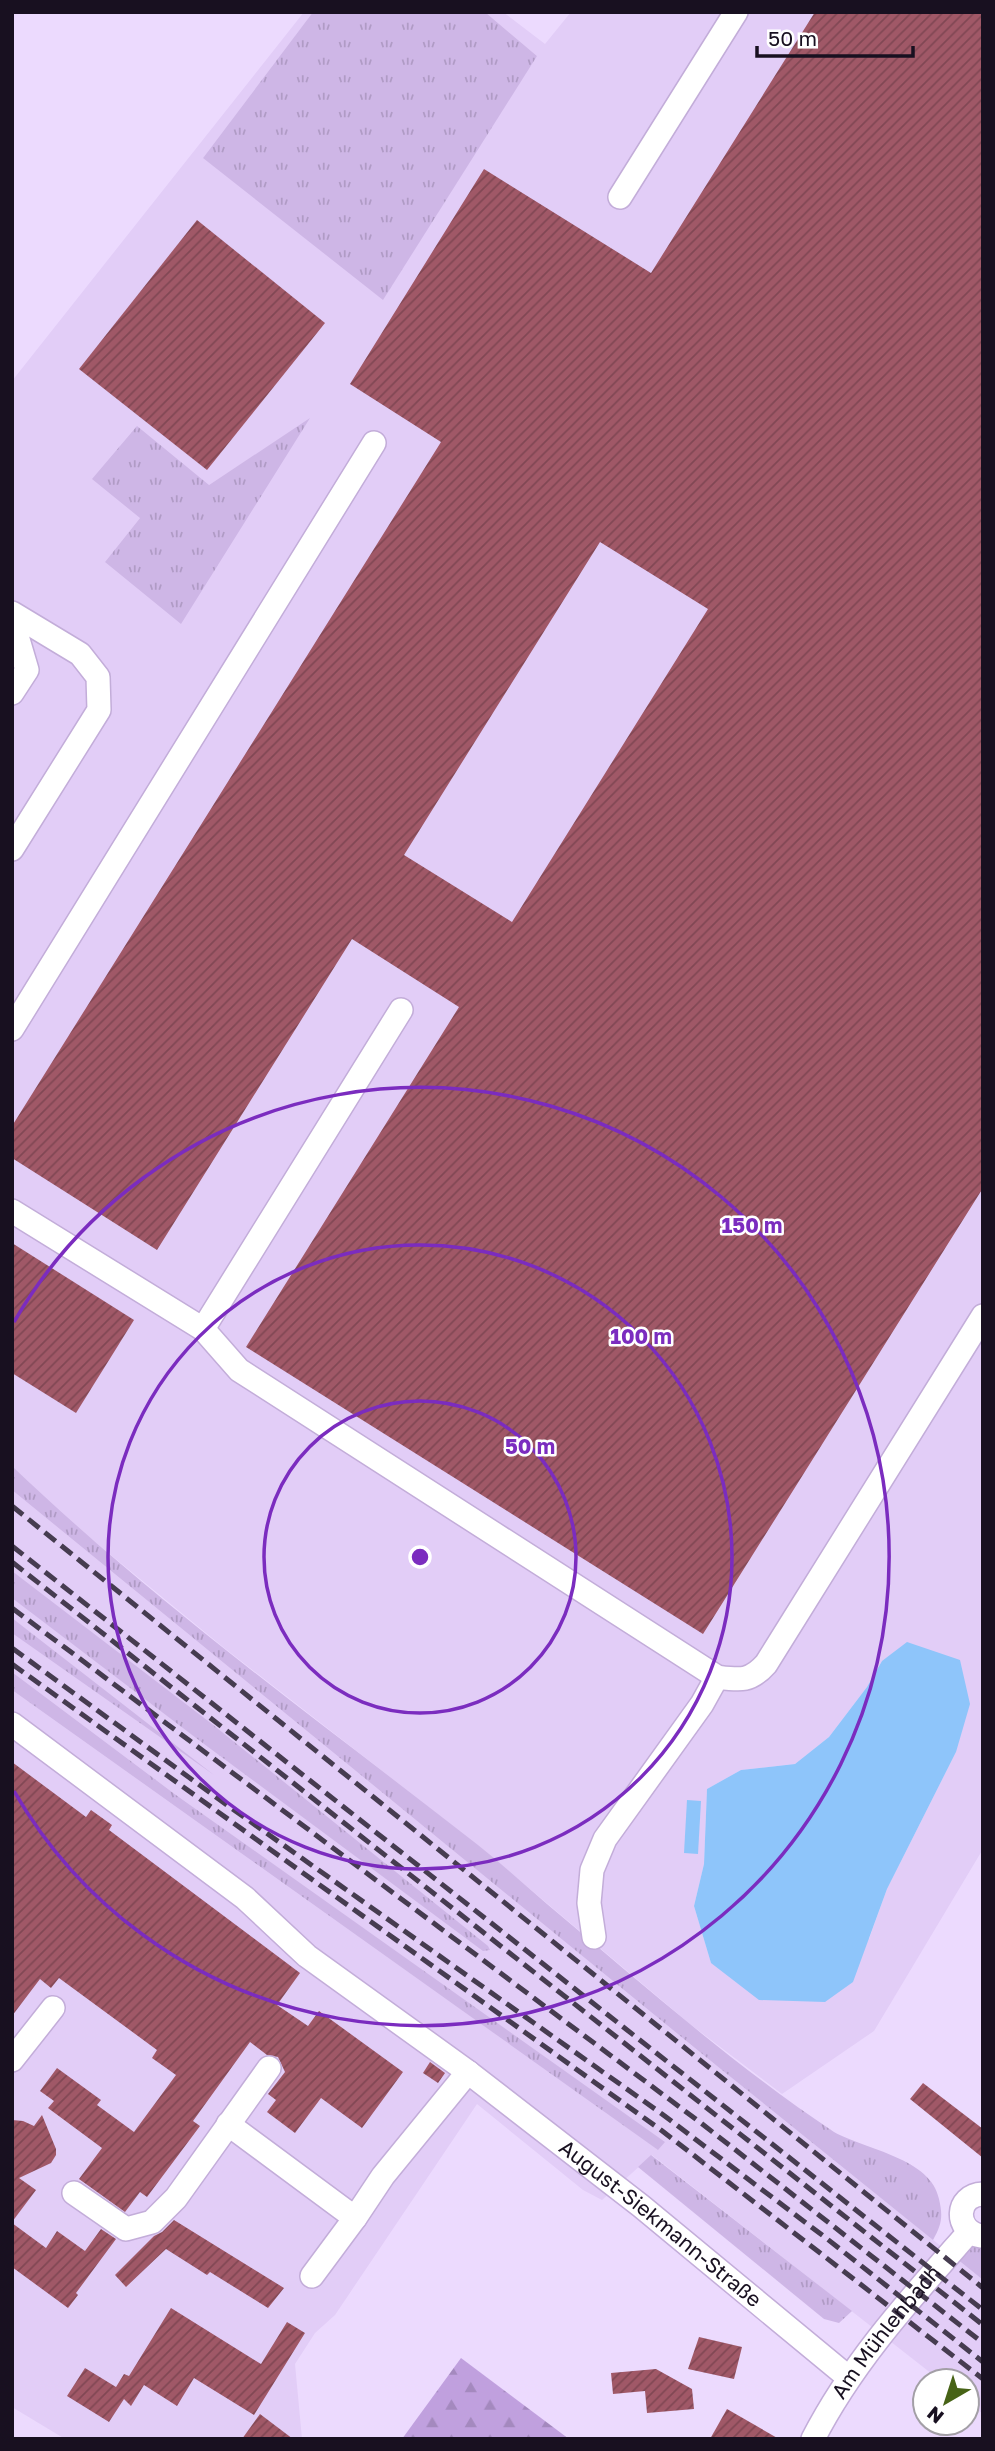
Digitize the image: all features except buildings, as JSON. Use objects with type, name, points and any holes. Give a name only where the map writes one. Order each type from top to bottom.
[{"type":"street","points":[[620,197],[736,12]]},
{"type":"street","points":[[12,1029],[374,443]]},
{"type":"street","points":[[12,613],[80,654],[98,677],[99,709],[12,849]]},
{"type":"street","points":[[12,619],[27,670],[12,693]]},
{"type":"street","points":[[203,1329],[401,1010]]},
{"type":"street","points":[[12,1211],[203,1329],[239,1370],[716,1677],[736,1680],[755,1677],[766,1664],[983,1316]]},
{"type":"street","points":[[594,1937],[589,1903],[592,1870],[605,1839],[702,1704],[716,1677]]},
{"type":"street","name":"August-Siekmann-Straße","points":[[12,1724],[245,1898],[307,1956],[468,2072],[641,2206],[849,2378]]},
{"type":"street","points":[[12,2060],[53,2008]]},
{"type":"street","points":[[74,2193],[126,2229],[152,2222],[176,2198],[269,2068]]},
{"type":"street","points":[[312,2276],[383,2176],[468,2072]]},
{"type":"street","points":[[228,2124],[355,2218]]},
{"type":"street","points":[[976,2234],[961,2221],[961,2208],[970,2197],[983,2194]]},
{"type":"street","name":"Am Mühlenbach","points":[[813,2439],[830,2406],[875,2341],[976,2234]]},
{"type":"shaded area","points":[[304,12],[313,12],[203,158],[537,56],[485,12],[503,12],[545,44],[571,12],[983,12],[983,1849],[874,2031],[782,2094],[690,2024],[480,1847],[223,1647],[67,1519],[12,1466],[12,381]],"holes":[[[308,420],[105,562],[140,518],[209,485]],[[882,1661],[956,1752],[887,1889],[869,1939],[711,1963],[694,1906],[704,1864],[707,1789],[741,1770],[795,1764],[829,1737],[867,1687]]]},
{"type":"shaded area","points":[[12,1490],[983,2280],[983,2414],[981,2367],[923,2367],[652,2155],[602,2200],[583,2190],[477,2104],[335,2315],[315,2333],[295,2364],[302,2439],[65,2439],[12,2407],[12,1690],[657,2149],[664,2142],[176,1795],[12,1672]]},
{"type":"green space","points":[[313,12],[485,12],[537,56],[383,300],[203,158]]},
{"type":"green space","points":[[310,418],[181,624],[105,562],[140,518],[92,479],[137,426],[209,485]]},
{"type":"green space","points":[[12,1466],[124,1567],[182,1615],[487,1852],[759,2079],[834,2132],[895,2157],[924,2174],[934,2185],[941,2210],[940,2224],[933,2240],[12,1490]]},
{"type":"green space","points":[[12,1571],[212,1724],[490,1950],[483,1951],[12,1598]]},
{"type":"green space","points":[[12,1618],[214,1775],[12,1633]]},
{"type":"green space","points":[[12,1672],[176,1795],[665,2142],[658,2150],[12,1690]]},
{"type":"green space","points":[[651,2155],[852,2311],[839,2323],[824,2319],[638,2167]]},
{"type":"green space","points":[[983,2243],[983,2280],[957,2259],[972,2245]]},
{"type":"green space","points":[[461,2358],[569,2439],[402,2439]]},
{"type":"water","points":[[907,1642],[960,1660],[970,1704],[956,1752],[887,1889],[853,1982],[825,2002],[759,2000],[711,1963],[694,1906],[704,1864],[707,1789],[741,1770],[795,1764],[829,1737],[867,1687],[882,1661]]},
{"type":"water","points":[[687,1800],[701,1801],[698,1854],[684,1853]]},
{"type":"railway","points":[[12,1506],[983,2288]]},
{"type":"railway","points":[[12,1546],[983,2310]]},
{"type":"railway","points":[[12,1562],[983,2325]]},
{"type":"railway","points":[[12,1608],[701,2123],[983,2343]]},
{"type":"railway","points":[[12,1648],[220,1800],[662,2114],[826,2238],[983,2362]]},
{"type":"railway","points":[[12,1664],[661,2130],[983,2379]]}]
